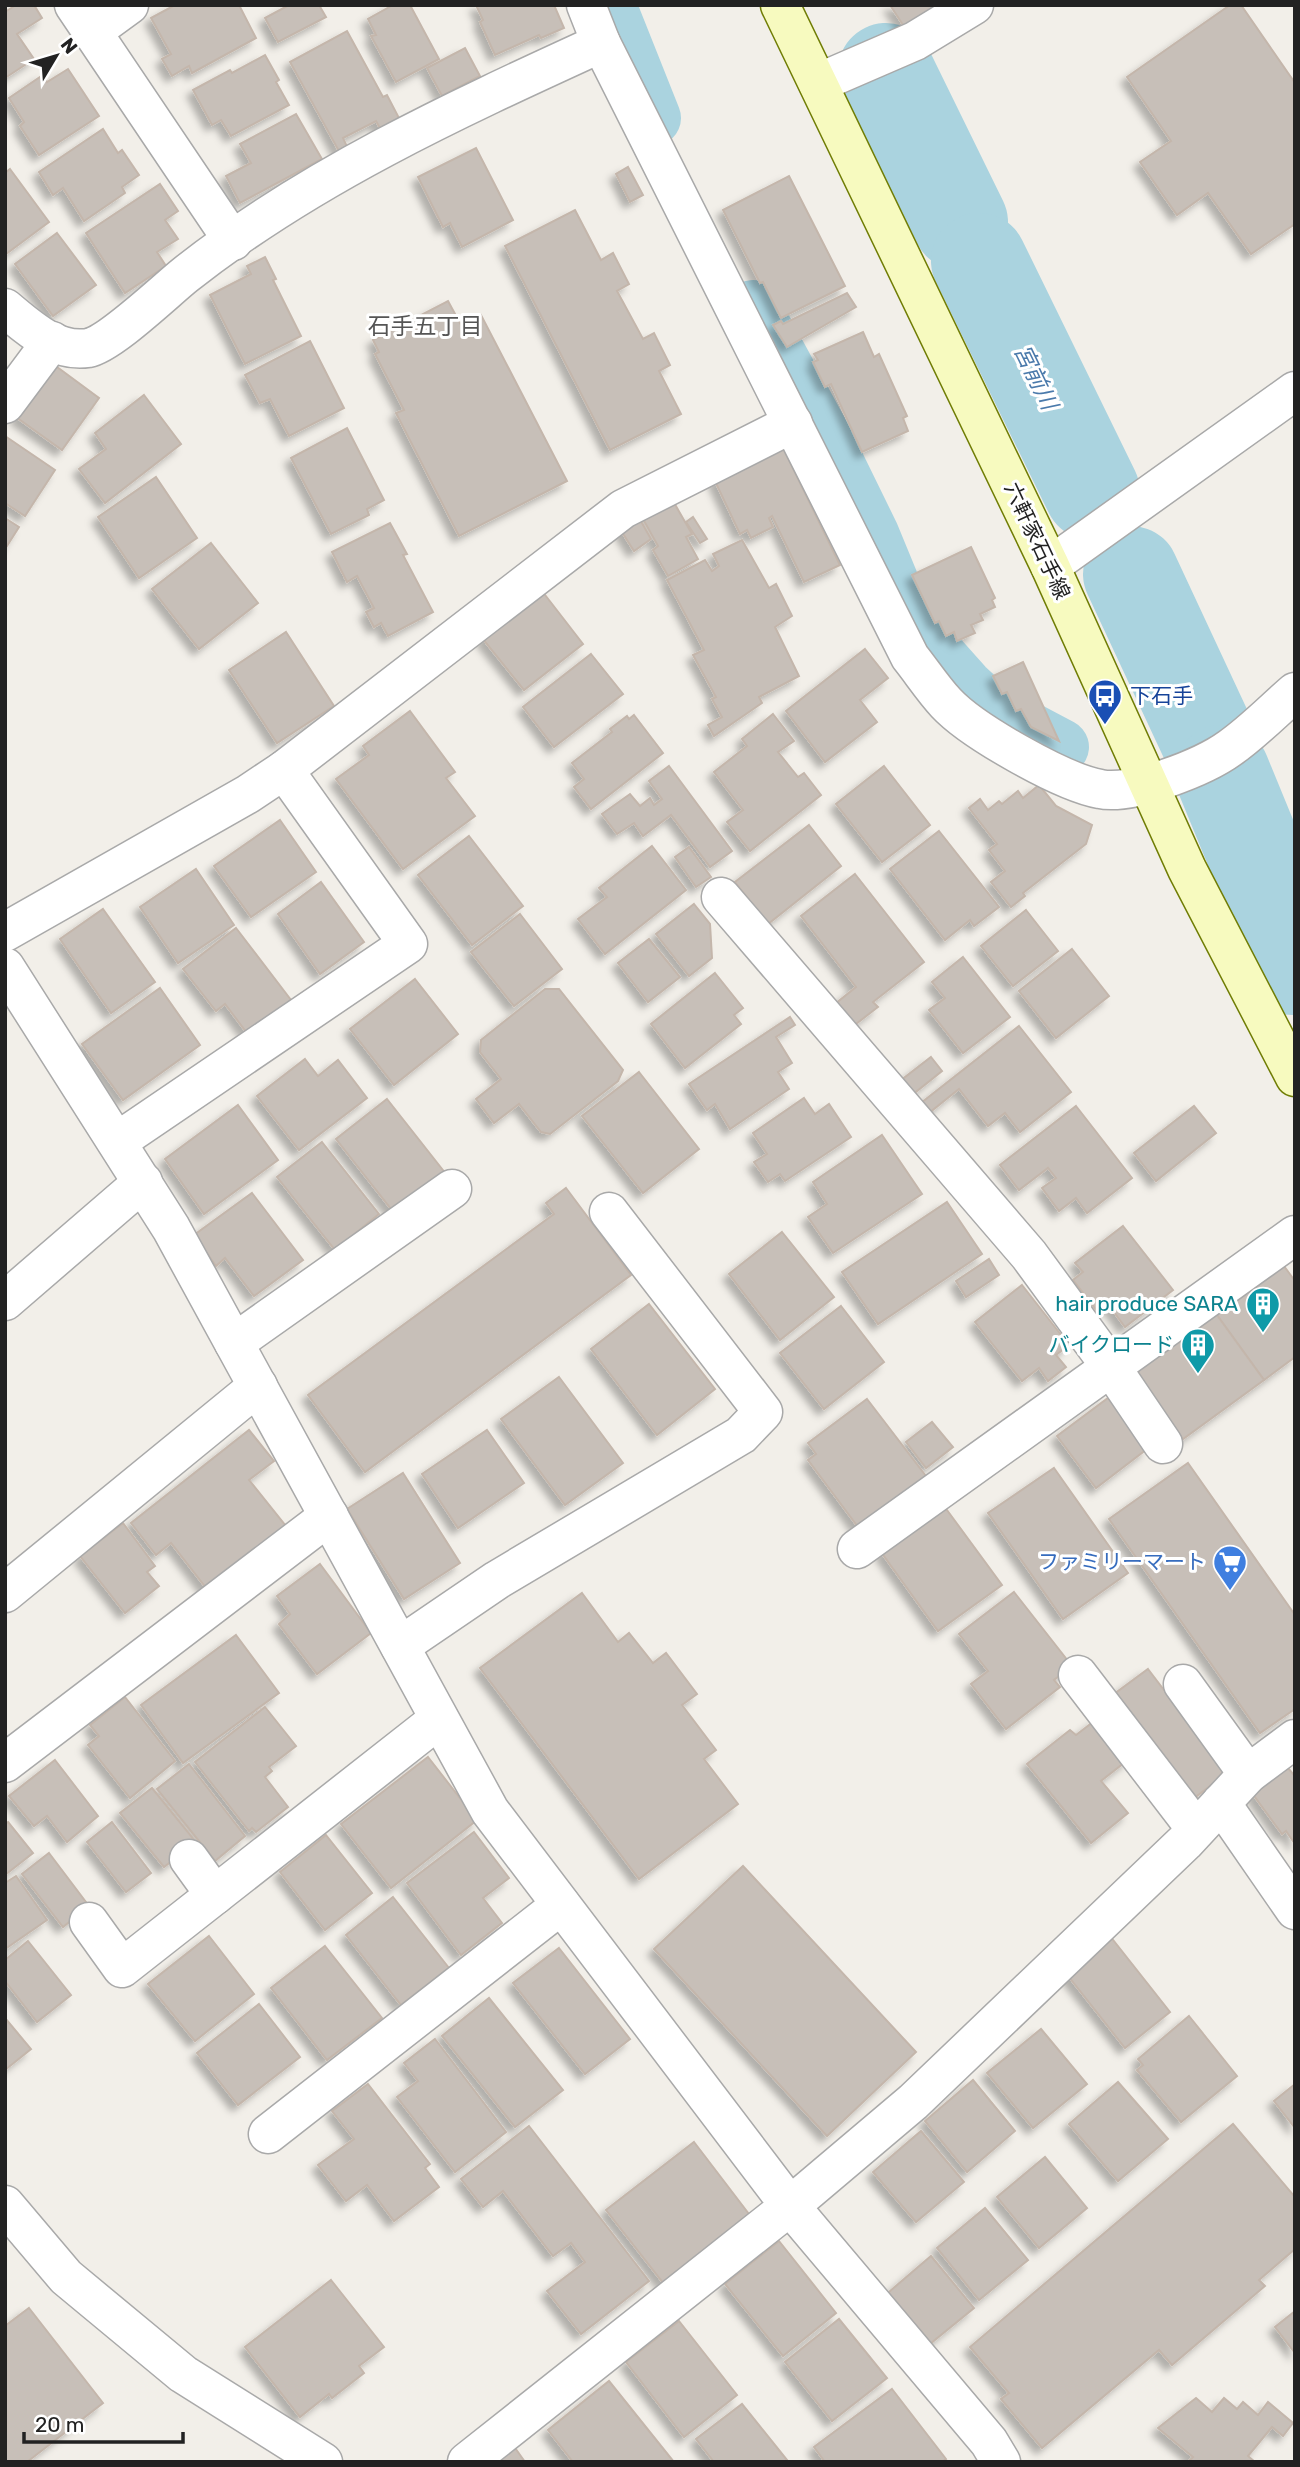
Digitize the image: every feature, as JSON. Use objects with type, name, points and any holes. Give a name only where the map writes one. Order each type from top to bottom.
[{"type":"main road","name":"六軒家石手線","points":[[780,5],[1050,566],[1187,869],[1290,1054]]},
{"type":"street","points":[[129,5],[83,19],[233,241]]},
{"type":"street","points":[[586,5],[601,43],[910,657],[948,705],[1026,758],[1068,779],[1101,790],[1148,785],[1230,749],[1295,692]]},
{"type":"street","points":[[818,83],[915,41],[974,5]]},
{"type":"street","points":[[5,307],[35,333],[62,346],[89,348],[116,332],[186,274],[283,205],[493,93],[601,43]]},
{"type":"street","points":[[5,404],[52,341]]},
{"type":"street","points":[[1050,566],[1295,391]]},
{"type":"street","points":[[5,932],[248,794],[284,770],[623,509],[793,423]]},
{"type":"street","points":[[118,1141],[408,944],[284,770]]},
{"type":"street","points":[[721,897],[1029,1255],[1111,1367],[1163,1444]]},
{"type":"street","points":[[5,967],[171,1228],[490,1811],[790,2206],[989,2442],[1001,2462]]},
{"type":"street","points":[[5,1301],[143,1182]]},
{"type":"street","points":[[234,1343],[452,1189]]},
{"type":"street","points":[[400,1646],[496,1580],[741,1435],[763,1412],[609,1212]]},
{"type":"street","points":[[857,1549],[1295,1235]]},
{"type":"street","points":[[5,1593],[258,1386]]},
{"type":"street","points":[[5,1763],[329,1516]]},
{"type":"street","points":[[1078,1675],[1295,1910]]},
{"type":"street","points":[[1183,1684],[1248,1774]]},
{"type":"street","points":[[89,1922],[122,1968],[439,1719]]},
{"type":"street","points":[[467,2462],[790,2206],[913,2102],[1248,1774],[1295,1739]]},
{"type":"street","points":[[189,1859],[215,1895]]},
{"type":"street","points":[[268,2134],[561,1905]]},
{"type":"street","points":[[5,2205],[66,2277],[183,2374],[323,2462]]},
{"type":"building","points":[[16,5],[34,5],[42,18],[17,34],[34,59],[5,78],[5,12]]},
{"type":"building","points":[[175,5],[239,5],[256,38],[192,73],[189,66],[172,76],[162,59],[171,54],[151,18]]},
{"type":"building","points":[[289,5],[319,5],[326,17],[278,42],[265,18]]},
{"type":"building","points":[[393,5],[410,5],[439,59],[396,82],[371,36],[376,35],[368,19]]},
{"type":"building","points":[[476,5],[554,5],[564,28],[541,38],[539,35],[495,55],[480,22],[483,20]]},
{"type":"building","points":[[890,5],[949,5],[907,31]]},
{"type":"building","points":[[1230,5],[1241,5],[1295,83],[1295,224],[1251,254],[1208,193],[1177,215],[1140,162],[1171,141],[1127,77]]},
{"type":"building","points":[[347,31],[383,97],[387,95],[400,120],[381,130],[376,121],[343,138],[348,149],[340,153],[290,62]]},
{"type":"building","points":[[465,48],[480,76],[442,96],[427,68]]},
{"type":"building","points":[[265,55],[289,105],[231,136],[221,120],[212,125],[193,90]]},
{"type":"building","points":[[68,69],[99,116],[39,155],[20,126],[24,122],[9,98],[43,75],[47,82]]},
{"type":"building","points":[[296,114],[322,159],[240,203],[226,176],[251,163],[240,144]]},
{"type":"building","points":[[103,129],[118,153],[122,150],[139,175],[122,187],[125,193],[84,221],[63,188],[53,195],[39,172]]},
{"type":"building","points":[[476,148],[513,220],[462,247],[450,223],[443,227],[418,177]]},
{"type":"building","points":[[628,167],[643,195],[630,202],[616,174]]},
{"type":"building","points":[[10,169],[49,222],[6,254],[5,173]]},
{"type":"building","points":[[789,176],[845,286],[781,318],[723,210]]},
{"type":"building","points":[[160,184],[178,211],[165,220],[178,239],[157,252],[166,266],[125,293],[86,233]]},
{"type":"building","points":[[575,210],[601,260],[613,253],[629,284],[617,291],[643,339],[654,333],[670,365],[659,371],[681,414],[610,450],[505,246]]},
{"type":"building","points":[[57,233],[96,285],[53,316],[15,264]]},
{"type":"building","points":[[265,257],[276,279],[273,280],[301,336],[245,364],[210,295],[251,274],[247,266]]},
{"type":"building","points":[[847,293],[856,307],[787,347],[773,325],[781,321],[783,324]]},
{"type":"building","points":[[448,301],[461,325],[481,315],[567,481],[459,536],[396,413],[404,410],[375,354],[379,352],[373,340]]},
{"type":"building","points":[[863,332],[874,357],[879,354],[907,416],[903,418],[908,431],[862,452],[831,384],[825,387],[813,362],[818,360],[814,354]]},
{"type":"building","points":[[310,341],[344,408],[289,436],[270,399],[260,403],[245,375]]},
{"type":"building","points":[[53,364],[99,398],[62,450],[16,417]]},
{"type":"building","points":[[144,395],[181,444],[105,503],[79,469],[106,449],[95,433]]},
{"type":"building","points":[[347,428],[384,500],[367,509],[369,515],[331,534],[291,458]]},
{"type":"building","points":[[5,436],[55,470],[25,516],[5,503]]},
{"type":"building","points":[[782,446],[840,565],[804,582],[772,516],[769,518],[773,527],[751,538],[747,530],[740,534],[714,479]]},
{"type":"building","points":[[156,477],[197,538],[139,578],[98,517]]},
{"type":"building","points":[[669,494],[692,534],[686,537],[698,559],[668,576],[653,550],[658,546],[638,510]]},
{"type":"building","points":[[638,516],[651,539],[634,551],[620,529]]},
{"type":"building","points":[[693,517],[707,539],[700,543],[686,522]]},
{"type":"building","points":[[5,518],[19,527],[5,549]]},
{"type":"building","points":[[390,523],[407,554],[403,555],[433,612],[388,636],[381,623],[374,627],[366,612],[374,608],[357,576],[347,582],[332,552]]},
{"type":"building","points":[[742,540],[769,588],[776,584],[792,616],[775,627],[799,676],[759,697],[762,703],[714,736],[708,725],[722,717],[712,699],[716,697],[693,655],[704,650],[667,580],[705,560],[712,571],[719,566],[713,554]]},
{"type":"building","points":[[211,543],[258,603],[199,649],[152,589]]},
{"type":"building","points":[[971,547],[995,598],[992,600],[995,607],[980,614],[983,620],[971,625],[975,633],[957,641],[954,632],[946,636],[939,621],[935,623],[912,575]]},
{"type":"building","points":[[542,591],[583,644],[524,690],[482,638]]},
{"type":"building","points":[[286,632],[334,706],[277,743],[229,670]]},
{"type":"building","points":[[865,649],[888,678],[860,700],[877,722],[825,762],[786,711]]},
{"type":"building","points":[[591,654],[623,694],[554,747],[523,707]]},
{"type":"building","points":[[1023,662],[1059,741],[1031,727],[1021,709],[1016,711],[1007,692],[1002,694],[993,676]]},
{"type":"building","points":[[410,711],[455,772],[446,778],[475,816],[403,869],[336,779],[369,755],[363,746]]},
{"type":"building","points":[[773,714],[794,741],[778,752],[798,777],[804,773],[821,795],[750,851],[727,822],[743,810],[714,772],[747,746],[742,739]]},
{"type":"building","points":[[634,715],[663,753],[591,809],[574,787],[584,779],[572,763],[612,732],[610,729],[627,716],[629,719]]},
{"type":"building","points":[[669,766],[732,851],[710,867],[671,815],[643,836],[634,823],[617,834],[602,814],[630,794],[640,806],[650,798],[654,805],[662,799],[649,781]]},
{"type":"building","points":[[884,766],[930,825],[882,862],[836,804]]},
{"type":"building","points":[[1039,785],[1056,806],[1092,825],[1086,844],[1023,893],[1025,896],[1011,907],[991,882],[1005,871],[989,850],[997,844],[969,808],[980,799],[988,810],[999,801],[1002,804],[1018,791],[1023,798]]},
{"type":"building","points":[[280,820],[316,872],[251,917],[214,866]]},
{"type":"building","points":[[809,825],[841,866],[768,924],[735,882]]},
{"type":"building","points":[[939,831],[999,907],[974,926],[970,920],[945,940],[890,869]]},
{"type":"building","points":[[469,836],[523,906],[472,945],[418,875]]},
{"type":"building","points":[[652,846],[686,890],[605,954],[578,919],[607,897],[599,888]]},
{"type":"building","points":[[689,847],[711,877],[696,887],[675,857]]},
{"type":"building","points":[[196,869],[234,925],[178,963],[140,907]]},
{"type":"building","points":[[855,874],[924,962],[873,1002],[878,1007],[852,1027],[835,1004],[856,987],[801,916]]},
{"type":"building","points":[[321,882],[364,942],[320,974],[278,914]]},
{"type":"building","points":[[694,904],[710,924],[712,958],[689,976],[656,934]]},
{"type":"building","points":[[103,909],[155,982],[111,1013],[60,939]]},
{"type":"building","points":[[1026,910],[1058,951],[1013,986],[981,946]]},
{"type":"building","points":[[520,914],[562,969],[514,1006],[471,952]]},
{"type":"building","points":[[236,928],[291,1000],[247,1033],[225,1004],[216,1011],[183,969]]},
{"type":"building","points":[[649,939],[680,977],[648,1002],[618,963]]},
{"type":"building","points":[[1072,949],[1109,996],[1056,1038],[1019,991]]},
{"type":"building","points":[[963,957],[1010,1017],[963,1053],[929,1010],[945,998],[932,982]]},
{"type":"building","points":[[715,973],[743,1008],[734,1015],[741,1024],[685,1068],[651,1024]]},
{"type":"building","points":[[415,979],[458,1034],[394,1085],[350,1029]]},
{"type":"building","points":[[160,988],[200,1045],[123,1100],[82,1044]]},
{"type":"building","points":[[545,989],[559,989],[623,1070],[618,1081],[550,1134],[541,1132],[519,1104],[494,1123],[476,1099],[501,1079],[480,1052],[481,1040]]},
{"type":"building","points":[[790,1017],[795,1025],[776,1037],[792,1063],[778,1072],[789,1089],[730,1129],[715,1104],[707,1110],[689,1084]]},
{"type":"building","points":[[1019,1026],[1071,1092],[1020,1132],[1005,1113],[988,1126],[959,1089],[929,1113],[921,1103]]},
{"type":"building","points":[[931,1057],[942,1071],[912,1095],[900,1081]]},
{"type":"building","points":[[305,1059],[318,1076],[338,1060],[367,1098],[299,1150],[257,1096]]},
{"type":"building","points":[[639,1072],[699,1149],[643,1193],[582,1116]]},
{"type":"building","points":[[804,1098],[815,1114],[829,1104],[851,1137],[785,1181],[780,1174],[768,1182],[754,1162],[767,1154],[753,1133]]},
{"type":"building","points":[[387,1099],[446,1174],[395,1214],[336,1139]]},
{"type":"building","points":[[238,1105],[278,1160],[204,1214],[165,1159]]},
{"type":"building","points":[[1076,1106],[1132,1178],[1087,1213],[1076,1198],[1059,1211],[1042,1188],[1056,1178],[1048,1168],[1019,1190],[1000,1165]]},
{"type":"building","points":[[1194,1106],[1216,1133],[1156,1181],[1134,1153]]},
{"type":"building","points":[[882,1135],[922,1194],[833,1253],[808,1217],[827,1204],[813,1182]]},
{"type":"building","points":[[322,1142],[379,1214],[335,1250],[277,1177]]},
{"type":"building","points":[[566,1188],[631,1275],[365,1472],[308,1395],[554,1214],[546,1203]]},
{"type":"building","points":[[252,1193],[303,1260],[254,1296],[225,1258],[216,1266],[194,1235]]},
{"type":"building","points":[[947,1202],[982,1254],[878,1324],[842,1272]]},
{"type":"building","points":[[1123,1226],[1173,1290],[1125,1327],[1108,1304],[1098,1312],[1073,1280],[1083,1272],[1075,1263]]},
{"type":"building","points":[[782,1232],[834,1297],[780,1340],[729,1274]]},
{"type":"building","points":[[989,1259],[999,1275],[966,1297],[956,1281]]},
{"type":"building","name":"hair produce SARA","points":[[1281,1262],[1295,1281],[1295,1357],[1264,1380],[1214,1311]]},
{"type":"building","points":[[1022,1285],[1069,1345],[1056,1355],[1066,1367],[1048,1381],[1039,1368],[1022,1381],[975,1322]]},
{"type":"building","points":[[649,1304],[715,1389],[657,1435],[591,1349]]},
{"type":"building","points":[[841,1306],[884,1362],[824,1409],[780,1353]]},
{"type":"building","name":"バイクロード","points":[[1214,1311],[1264,1380],[1183,1439],[1132,1370]]},
{"type":"building","points":[[559,1377],[623,1463],[565,1505],[501,1419]]},
{"type":"building","points":[[1108,1398],[1147,1449],[1096,1488],[1057,1436]]},
{"type":"building","points":[[867,1399],[929,1480],[861,1531],[808,1460],[816,1454],[808,1443]]},
{"type":"building","points":[[932,1422],[953,1447],[926,1468],[906,1442]]},
{"type":"building","points":[[249,1430],[274,1461],[249,1480],[286,1526],[207,1589],[171,1543],[156,1555],[131,1523]]},
{"type":"building","points":[[487,1430],[524,1483],[458,1528],[422,1474]]},
{"type":"building","points":[[1188,1463],[1295,1615],[1295,1709],[1260,1733],[1109,1519]]},
{"type":"building","points":[[1054,1468],[1128,1573],[1063,1619],[988,1513]]},
{"type":"building","points":[[403,1473],[460,1563],[404,1599],[347,1509]]},
{"type":"building","points":[[944,1506],[1002,1585],[938,1631],[881,1552]]},
{"type":"building","points":[[123,1523],[155,1566],[147,1572],[159,1586],[125,1613],[80,1556]]},
{"type":"building","points":[[320,1564],[371,1633],[317,1674],[279,1624],[290,1614],[277,1596]]},
{"type":"building","points":[[1014,1592],[1072,1666],[1054,1680],[1060,1687],[1006,1729],[971,1684],[988,1671],[959,1634]]},
{"type":"building","points":[[582,1593],[618,1642],[629,1633],[653,1663],[666,1653],[697,1694],[682,1705],[716,1750],[704,1759],[738,1804],[639,1879],[480,1668]]},
{"type":"building","points":[[236,1635],[279,1693],[183,1763],[141,1705]]},
{"type":"building","points":[[1148,1669],[1227,1773],[1189,1802],[1110,1697]]},
{"type":"building","points":[[125,1697],[175,1761],[130,1798],[88,1745],[99,1736],[90,1725]]},
{"type":"building","points":[[265,1707],[296,1746],[269,1767],[272,1771],[265,1777],[288,1807],[256,1832],[252,1828],[249,1831],[195,1762]]},
{"type":"building","points":[[1097,1719],[1129,1759],[1101,1781],[1128,1813],[1091,1843],[1027,1764],[1070,1730],[1076,1735]]},
{"type":"building","points":[[428,1757],[477,1820],[391,1888],[341,1824]]},
{"type":"building","points":[[55,1760],[98,1816],[67,1842],[47,1816],[34,1826],[9,1796]]},
{"type":"building","points":[[189,1764],[245,1836],[215,1861],[157,1789]]},
{"type":"building","points":[[1288,1768],[1295,1773],[1295,1844],[1286,1831],[1282,1834],[1252,1793]]},
{"type":"building","points":[[152,1788],[196,1842],[164,1867],[120,1813]]},
{"type":"building","points":[[8,1822],[33,1853],[5,1875],[5,1824]]},
{"type":"building","points":[[112,1822],[151,1873],[126,1892],[87,1842]]},
{"type":"building","points":[[474,1832],[509,1878],[483,1898],[502,1923],[461,1955],[407,1883]]},
{"type":"building","points":[[326,1835],[372,1893],[325,1930],[280,1872]]},
{"type":"building","points":[[49,1853],[89,1906],[63,1927],[22,1874]]},
{"type":"building","points":[[743,1866],[916,2052],[827,2136],[654,1949]]},
{"type":"building","points":[[16,1876],[47,1920],[5,1949],[5,1883]]},
{"type":"building","points":[[393,1897],[449,1968],[401,2005],[346,1935]]},
{"type":"building","points":[[209,1936],[254,1994],[195,2041],[148,1984]]},
{"type":"building","points":[[1110,1936],[1170,2012],[1125,2048],[1065,1972]]},
{"type":"building","points":[[28,1941],[71,1995],[37,2022],[5,1981],[5,1960]]},
{"type":"building","points":[[325,1946],[382,2018],[327,2060],[271,1988]]},
{"type":"building","points":[[559,1948],[630,2039],[585,2074],[513,1983]]},
{"type":"building","points":[[489,1998],[563,2090],[515,2127],[442,2036]]},
{"type":"building","points":[[259,2004],[300,2057],[238,2105],[197,2053]]},
{"type":"building","points":[[1189,2016],[1237,2076],[1181,2122],[1137,2070],[1143,2065],[1138,2059]]},
{"type":"building","points":[[5,2018],[31,2049],[5,2070]]},
{"type":"building","points":[[1041,2029],[1087,2084],[1033,2128],[987,2073]]},
{"type":"building","points":[[435,2039],[506,2132],[455,2172],[397,2097],[418,2081],[404,2063]]},
{"type":"building","points":[[973,2080],[1015,2131],[967,2172],[925,2121]]},
{"type":"building","points":[[1118,2082],[1168,2139],[1118,2181],[1069,2124]]},
{"type":"building","points":[[368,2084],[430,2164],[425,2168],[439,2187],[394,2221],[367,2185],[346,2201],[318,2165],[354,2139],[332,2111]]},
{"type":"building","points":[[1295,2084],[1295,2128],[1274,2101]]},
{"type":"building","points":[[1233,2124],[1295,2197],[1295,2249],[1259,2280],[1265,2286],[1172,2365],[1159,2350],[1042,2448],[1001,2399],[1009,2393],[970,2347]]},
{"type":"building","points":[[529,2126],[649,2281],[581,2334],[547,2291],[585,2262],[571,2243],[553,2256],[503,2191],[483,2207],[461,2179]]},
{"type":"building","points":[[921,2131],[964,2182],[916,2222],[873,2172]]},
{"type":"building","points":[[694,2142],[752,2218],[664,2284],[606,2210]]},
{"type":"building","points":[[1045,2157],[1087,2208],[1039,2248],[997,2197]]},
{"type":"building","points":[[985,2208],[1028,2260],[979,2300],[937,2248]]},
{"type":"building","points":[[779,2241],[836,2313],[783,2356],[725,2284]]},
{"type":"building","points":[[931,2256],[974,2308],[925,2348],[883,2297]]},
{"type":"building","points":[[331,2280],[384,2347],[359,2366],[364,2373],[332,2398],[329,2394],[300,2417],[245,2347]]},
{"type":"building","points":[[29,2308],[103,2403],[27,2462],[5,2462],[5,2326]]},
{"type":"building","points":[[1295,2311],[1295,2353],[1275,2327]]},
{"type":"building","points":[[839,2319],[887,2378],[832,2421],[785,2362]]},
{"type":"building","points":[[679,2321],[737,2395],[684,2437],[626,2362]]},
{"type":"building","points":[[609,2381],[674,2462],[573,2462],[548,2430]]},
{"type":"building","points":[[892,2389],[946,2459],[942,2462],[825,2462],[814,2447]]},
{"type":"building","points":[[1196,2398],[1212,2412],[1224,2398],[1237,2409],[1243,2402],[1258,2415],[1268,2402],[1293,2423],[1283,2436],[1272,2427],[1248,2456],[1255,2462],[1188,2462],[1193,2457],[1158,2428]]},
{"type":"building","points":[[742,2404],[787,2460],[785,2462],[714,2462],[696,2439]]},
{"type":"building","points":[[513,2445],[525,2462],[492,2462]]},
{"type":"waterway","points":[[608,5],[653,118]]},
{"type":"waterway","name":"宮前川","points":[[886,71],[960,222]]},
{"type":"waterway","name":"宮前川","points":[[979,261],[1092,492]]},
{"type":"waterway","points":[[753,308],[826,442],[871,534],[892,585],[924,640],[965,686],[991,710],[1061,747]]},
{"type":"waterway","name":"宮前川","points":[[1131,574],[1207,737]]},
{"type":"waterway","name":"宮前川","points":[[1222,773],[1252,846],[1292,967]]},
{"type":"waterway","points":[[1240,839],[1252,846]]},
{"type":"place","name":"下石手","points":[[1105,726]]},
{"type":"place","name":"hair produce SARA","points":[[1263,1334]]},
{"type":"place","name":"バイクロード","points":[[1198,1375]]},
{"type":"place","name":"ファミリーマート","points":[[1230,1592]]},
{"type":"district","name":"石手五丁目","points":[[425,326]]}]
